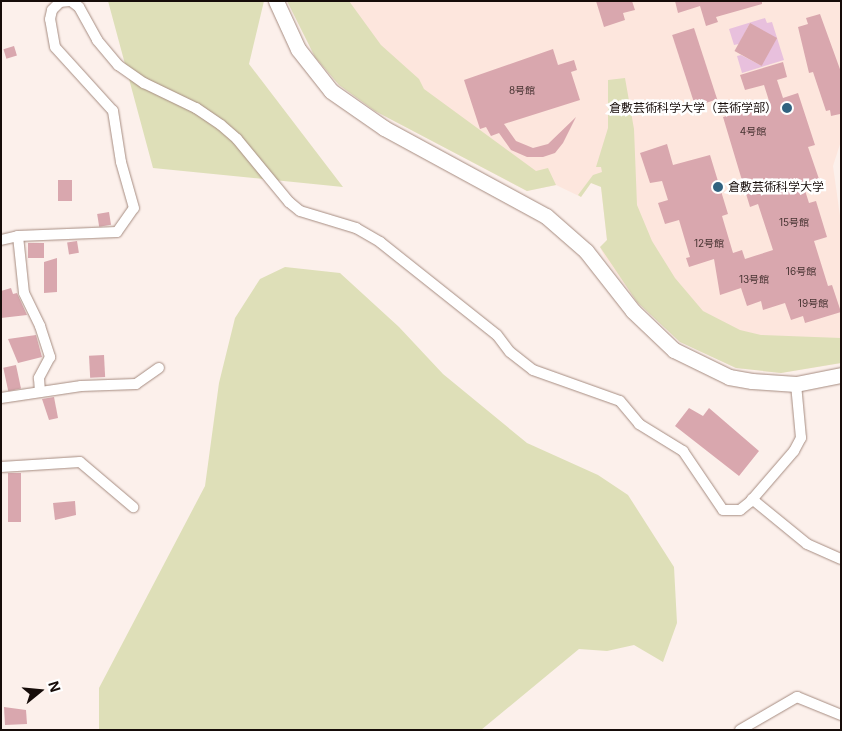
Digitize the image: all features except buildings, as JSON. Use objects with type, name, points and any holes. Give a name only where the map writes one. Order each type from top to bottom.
[{"type":"street","points":[[1,240],[18,236],[117,232],[134,208],[121,162],[113,110],[55,47],[50,19],[52,10],[60,2],[70,1],[80,7],[97,40],[118,65],[144,83],[196,108],[221,125],[237,140],[289,202],[300,211],[356,228],[380,242],[497,335],[510,352],[533,370],[620,401],[639,424],[683,451],[723,510],[740,510],[752,499],[801,438],[796,384]]},
{"type":"street","points":[[276,1],[298,50],[331,91],[384,128],[546,216],[586,251],[633,312],[674,350],[729,377],[796,384],[841,376]]},
{"type":"street","points":[[18,236],[24,293],[40,326],[50,357],[39,378],[40,392]]},
{"type":"street","points":[[1,398],[40,392],[136,384],[159,368]]},
{"type":"street","points":[[1,467],[80,462],[133,507]]},
{"type":"street","points":[[752,499],[807,544],[841,559]]},
{"type":"street","points":[[740,730],[797,697],[841,715]]},
{"type":"shaded area","name":"倉敷芸術科学大学","points":[[287,1],[841,1],[841,141],[833,166],[841,223],[841,363],[781,373],[736,368],[680,342],[637,302],[605,258],[600,247],[607,240],[601,186],[591,183],[581,197],[556,185],[527,191],[375,111],[339,85],[315,57]]},
{"type":"shaded area","points":[[765,18],[767,23],[772,22],[784,60],[742,73],[737,56],[741,55],[762,66],[750,23],[739,44],[734,45],[729,29]]},
{"type":"green space","points":[[108,1],[264,1],[249,64],[343,187],[153,168]]},
{"type":"green space","points":[[287,1],[349,1],[381,45],[419,79],[424,89],[536,171],[548,168],[556,185],[527,191],[375,111],[339,85],[315,57]]},
{"type":"green space","points":[[625,78],[634,129],[637,205],[652,241],[675,278],[703,311],[740,330],[761,335],[841,338],[841,363],[781,373],[736,368],[680,342],[637,302],[600,247],[607,240],[601,187],[591,183],[581,197],[578,195],[593,175],[602,172],[601,167],[596,167],[608,128],[608,80]]},
{"type":"green space","points":[[285,267],[340,273],[399,327],[443,374],[527,443],[598,475],[628,495],[674,567],[677,623],[663,662],[634,645],[607,651],[579,649],[481,730],[99,730],[99,688],[205,486],[219,383],[235,318],[260,279]]},
{"type":"place","name":"倉敷芸術科学大学（芸術学部）","points":[[787,108]]},
{"type":"place","name":"倉敷芸術科学大学","points":[[718,187]]}]
